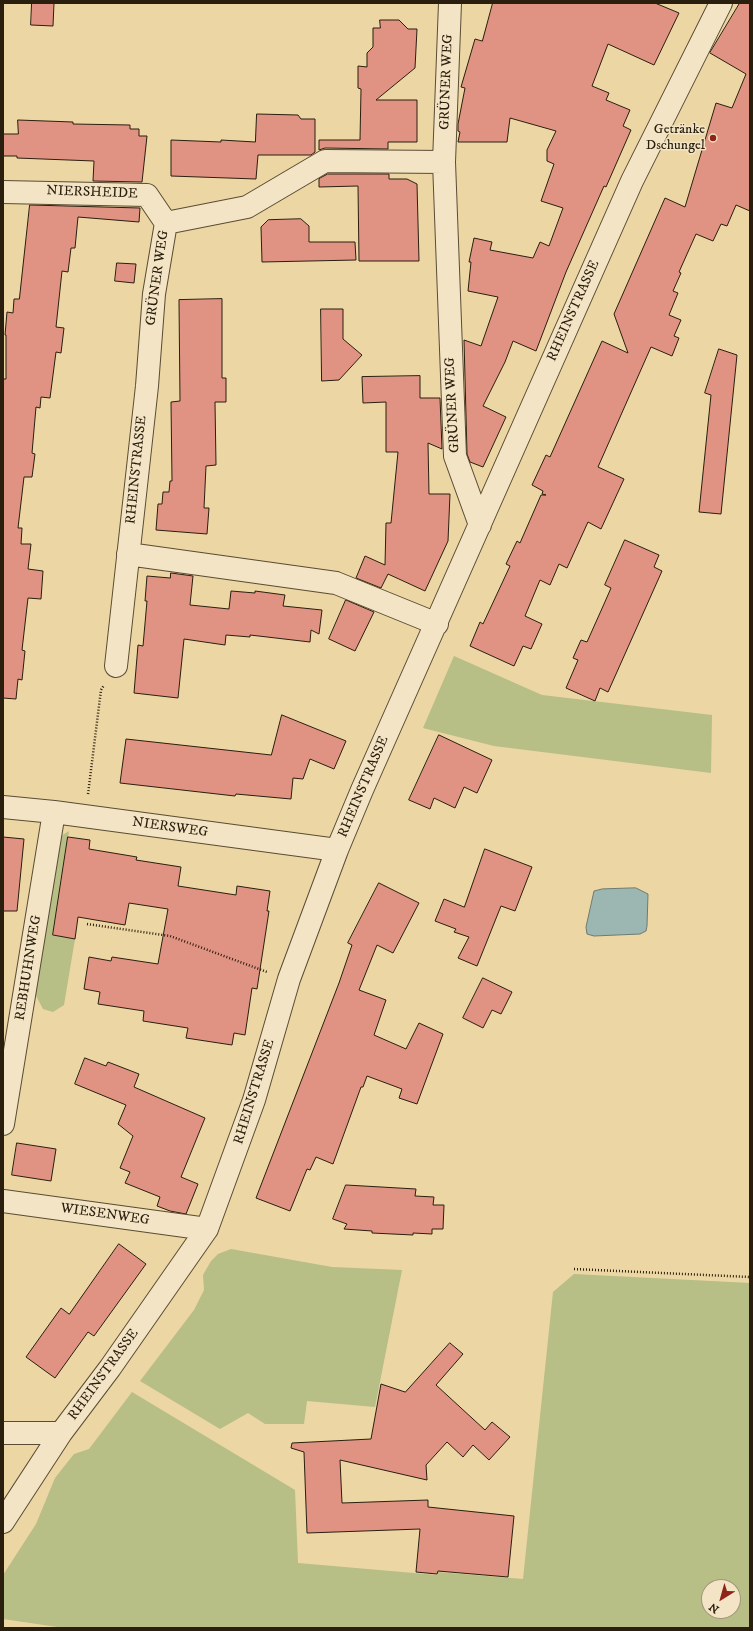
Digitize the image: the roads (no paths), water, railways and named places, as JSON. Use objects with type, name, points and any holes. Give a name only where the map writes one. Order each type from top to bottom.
[{"type":"street","name":"GRÜNER WEG","points":[[450,3],[444,162],[455,456],[480,525]]},
{"type":"street","name":"RHEINSTRASSE","points":[[3,1522],[61,1433],[110,1368],[207,1229],[254,1100],[289,979],[337,850],[362,790],[437,624],[632,181],[721,3]]},
{"type":"street","name":"GRÜNER WEG","points":[[147,386],[154,294],[166,223],[247,207],[325,160],[444,162]]},
{"type":"street","name":"NIERSHEIDE","points":[[3,191],[147,195],[166,223]]},
{"type":"street","name":"RHEINSTRASSE","points":[[116,666],[147,386]]},
{"type":"street","points":[[128,554],[336,583],[437,624]]},
{"type":"street","name":"NIERSWEG","points":[[3,808],[86,816],[337,850]]},
{"type":"street","name":"REBHUHNWEG","points":[[3,1124],[54,812]]},
{"type":"street","name":"WIESENWEG","points":[[3,1201],[207,1229]]},
{"type":"street","points":[[3,1433],[61,1433]]},
{"type":"water","points":[[636,888],[648,894],[646,931],[640,934],[594,936],[587,934],[586,927],[594,891],[602,889]]},
{"type":"place","name":"Getränke Dschungel","points":[[713,138]]}]
